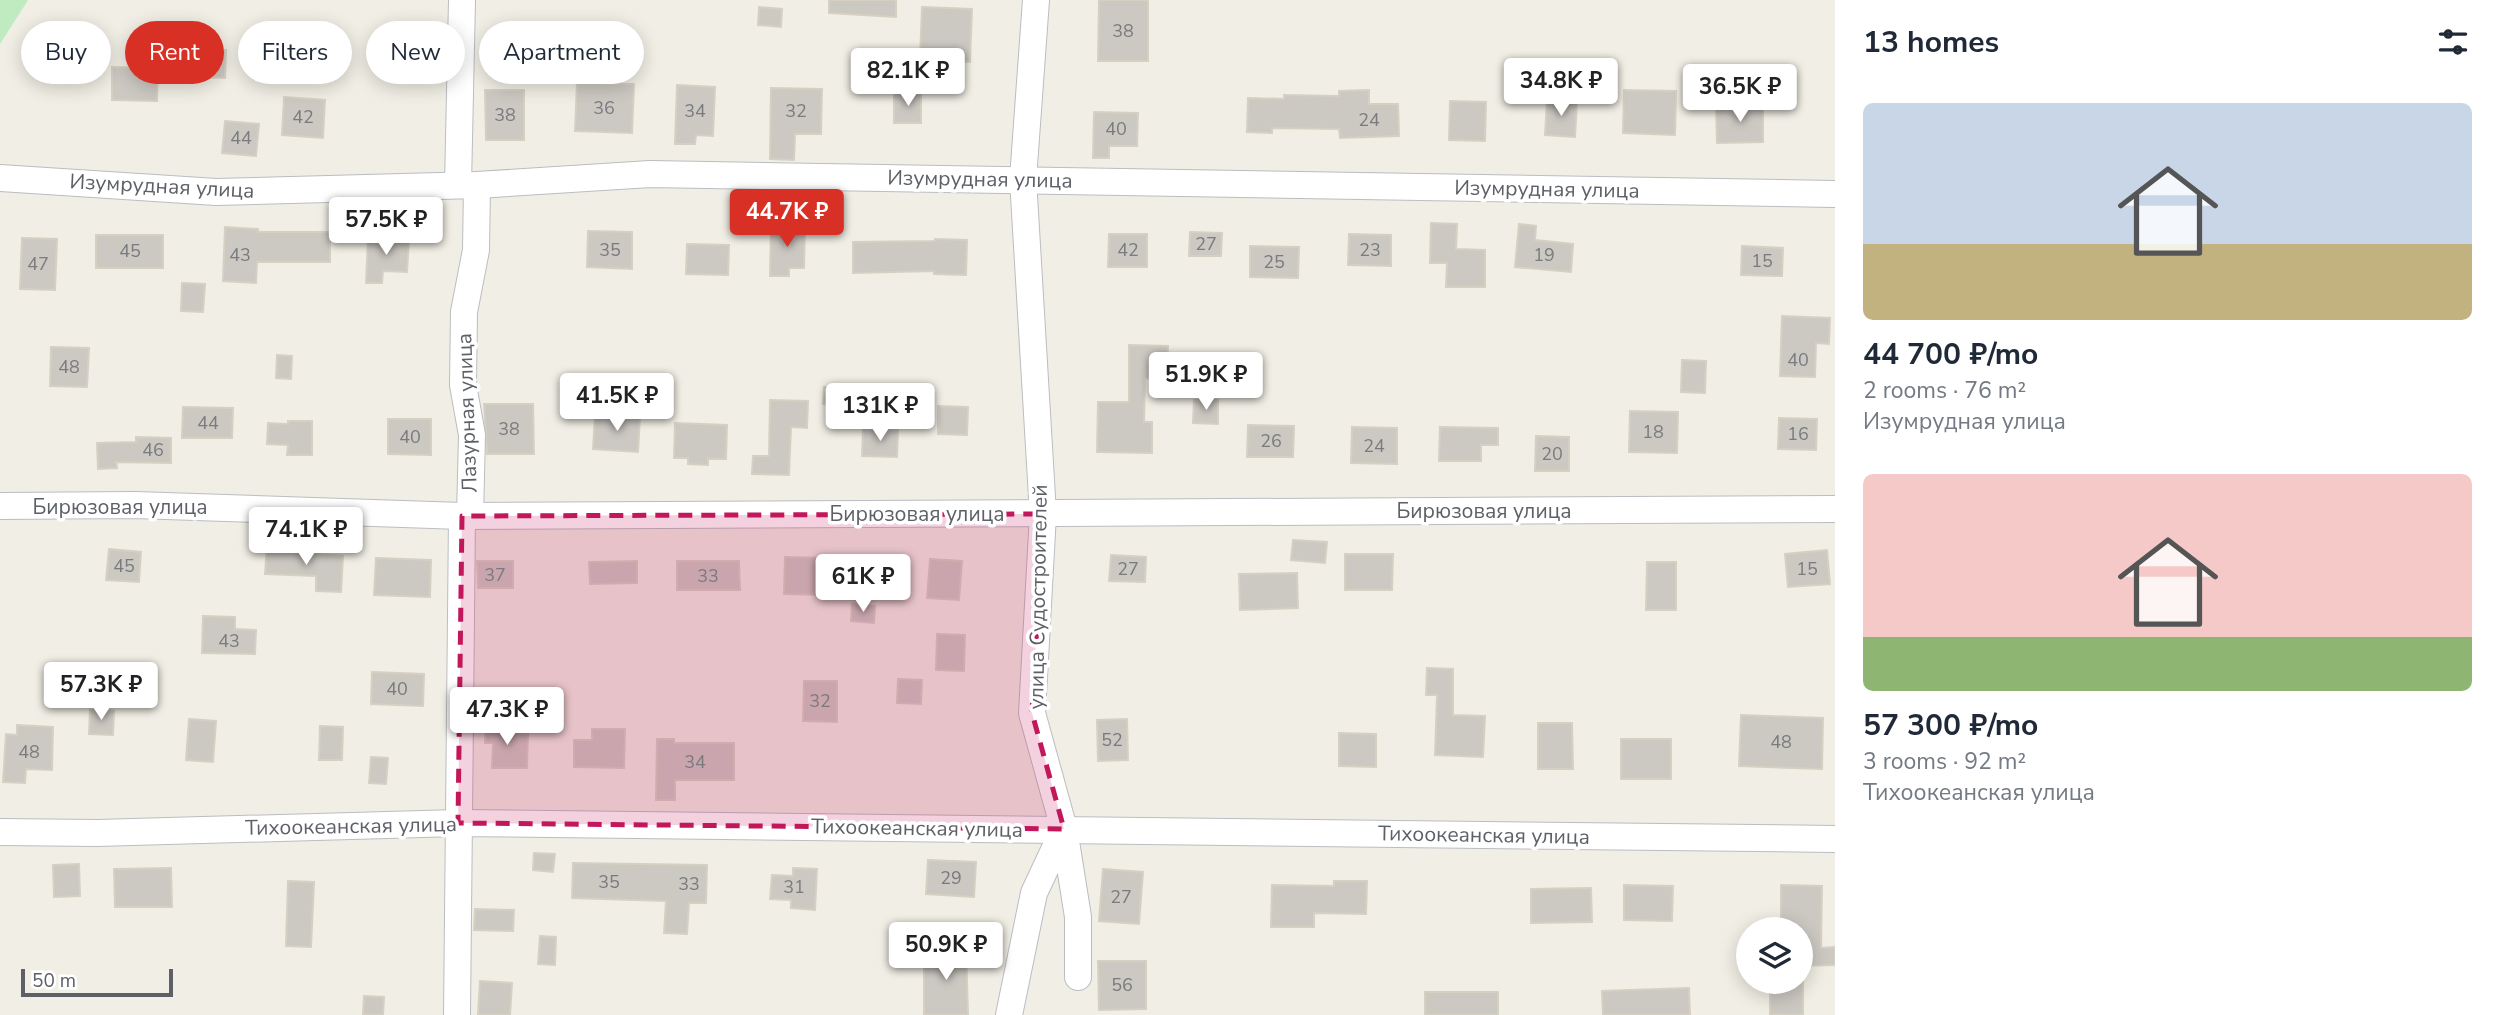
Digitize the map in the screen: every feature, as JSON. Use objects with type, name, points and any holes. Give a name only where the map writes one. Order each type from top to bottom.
[{"type":"street","name":"Лазурная улица","points":[[457,1015],[458,823],[466,516],[472,435],[463,385],[464,312],[476,250],[467,185],[462,0]]},
{"type":"street","name":"улица Судостроителей","points":[[1035,0],[1023,179],[1043,514],[1032,713],[1064,830],[1078,916],[1078,977]]},
{"type":"street","name":"Изумрудная улица","points":[[0,178],[216,192],[467,185],[650,174],[1835,194]]},
{"type":"street","name":"Бирюзовая улица","points":[[0,506],[135,505],[466,516],[1835,509]]},
{"type":"street","name":"Тихоокеанская улица","points":[[0,832],[97,833],[458,823],[1835,839]]},
{"type":"street","points":[[1009,1015],[1034,893],[1064,830]]},
{"type":"highlighted area","points":[[1043,514],[1032,713],[1064,829],[458,823],[462,516]]},
{"type":"green space","points":[[0,0],[28,0],[0,44]]},
{"type":"building","points":[[829,0],[896,0],[896,17],[829,13]]},
{"type":"building","points":[[1099,0],[1148,0],[1148,61],[1098,61]]},
{"type":"building","points":[[759,7],[782,9],[781,27],[758,25]]},
{"type":"building","points":[[922,7],[972,9],[970,62],[920,60]]},
{"type":"building","points":[[224,50],[226,50],[224,78]]},
{"type":"building","points":[[112,67],[125,67],[125,84],[158,84],[157,101],[112,100]]},
{"type":"building","points":[[577,84],[634,84],[632,133],[575,131]]},
{"type":"building","points":[[677,85],[715,87],[713,136],[696,135],[695,144],[675,144]]},
{"type":"building","points":[[771,88],[822,89],[821,134],[795,134],[794,160],[770,159]]},
{"type":"building","points":[[485,90],[524,90],[524,140],[486,140]]},
{"type":"building","points":[[1369,90],[1369,104],[1398,104],[1399,136],[1340,138],[1339,129],[1272,128],[1272,133],[1247,132],[1248,98],[1284,99],[1284,95],[1339,96],[1339,91]]},
{"type":"building","points":[[1624,90],[1676,91],[1675,135],[1623,133]]},
{"type":"building","points":[[894,94],[921,94],[921,123],[894,123]]},
{"type":"building","points":[[284,97],[325,100],[323,138],[282,135]]},
{"type":"building","points":[[1547,100],[1577,101],[1575,137],[1545,135]]},
{"type":"building","points":[[1450,101],[1486,102],[1485,141],[1449,140]]},
{"type":"building","points":[[1763,106],[1763,142],[1717,143],[1716,107]]},
{"type":"building","points":[[1094,112],[1138,113],[1137,146],[1109,146],[1109,158],[1093,158]]},
{"type":"building","points":[[225,121],[259,124],[256,156],[222,153]]},
{"type":"building","points":[[1431,223],[1457,224],[1456,249],[1485,250],[1485,287],[1446,287],[1447,263],[1430,263]]},
{"type":"building","points":[[1519,224],[1536,226],[1535,240],[1573,244],[1571,272],[1515,267]]},
{"type":"building","points":[[771,225],[805,226],[804,268],[789,268],[789,276],[770,276]]},
{"type":"building","points":[[225,227],[258,229],[258,232],[330,232],[330,262],[257,262],[256,283],[223,281]]},
{"type":"building","points":[[588,231],[632,232],[632,269],[587,267]]},
{"type":"building","points":[[1190,232],[1222,233],[1221,256],[1189,256]]},
{"type":"building","points":[[1109,234],[1147,234],[1147,267],[1108,267]]},
{"type":"building","points":[[1349,234],[1391,235],[1391,266],[1348,265]]},
{"type":"building","points":[[96,235],[163,235],[163,268],[96,268]]},
{"type":"building","points":[[368,237],[409,238],[407,272],[383,271],[382,283],[366,283]]},
{"type":"building","points":[[22,238],[57,239],[55,290],[20,289]]},
{"type":"building","points":[[967,240],[966,275],[934,274],[934,271],[853,273],[853,242]]},
{"type":"building","points":[[687,244],[729,245],[728,275],[686,274]]},
{"type":"building","points":[[1250,246],[1299,247],[1298,278],[1250,277]]},
{"type":"building","points":[[1742,246],[1783,248],[1782,276],[1741,275]]},
{"type":"building","points":[[182,283],[205,284],[203,312],[181,311]]},
{"type":"building","points":[[1782,316],[1830,318],[1829,344],[1816,343],[1815,377],[1780,376]]},
{"type":"building","points":[[1129,345],[1168,346],[1167,379],[1145,378],[1144,422],[1152,422],[1152,453],[1097,452],[1098,402],[1129,402]]},
{"type":"building","points":[[51,347],[89,348],[87,387],[50,386]]},
{"type":"building","points":[[277,355],[292,356],[291,379],[276,378]]},
{"type":"building","points":[[1682,360],[1706,361],[1705,393],[1681,392]]},
{"type":"building","points":[[824,387],[845,388],[844,405],[823,404]]},
{"type":"building","points":[[770,400],[808,401],[807,428],[791,427],[789,475],[752,474],[753,456],[769,456]]},
{"type":"building","points":[[1194,400],[1218,400],[1218,424],[1193,423]]},
{"type":"building","points":[[484,404],[533,404],[534,454],[487,454]]},
{"type":"building","points":[[938,406],[968,407],[967,435],[938,434]]},
{"type":"building","points":[[183,407],[233,408],[232,438],[182,438]]},
{"type":"building","points":[[1630,411],[1678,412],[1677,453],[1629,452]]},
{"type":"building","points":[[595,415],[640,417],[638,452],[593,449]]},
{"type":"building","points":[[1779,418],[1817,419],[1816,450],[1778,449]]},
{"type":"building","points":[[388,419],[431,419],[431,455],[388,454]]},
{"type":"building","points":[[288,421],[312,421],[312,455],[287,455],[288,445],[267,444],[268,423],[288,424]]},
{"type":"building","points":[[675,423],[727,425],[726,459],[708,459],[708,465],[688,464],[688,458],[674,458]]},
{"type":"building","points":[[1248,425],[1294,426],[1293,457],[1247,457]]},
{"type":"building","points":[[1352,427],[1397,428],[1397,464],[1351,463]]},
{"type":"building","points":[[1440,427],[1498,428],[1498,445],[1481,445],[1481,461],[1439,461]]},
{"type":"building","points":[[863,429],[898,430],[897,457],[862,456]]},
{"type":"building","points":[[1536,436],[1569,437],[1569,471],[1535,471]]},
{"type":"building","points":[[136,437],[171,438],[171,463],[116,462],[117,468],[98,469],[97,443],[136,442]]},
{"type":"building","points":[[1293,540],[1327,542],[1325,563],[1291,560]]},
{"type":"building","points":[[267,544],[290,546],[290,552],[343,556],[341,592],[316,591],[316,576],[265,574]]},
{"type":"building","points":[[109,549],[141,552],[139,582],[106,580]]},
{"type":"building","points":[[1827,550],[1830,584],[1788,587],[1785,554]]},
{"type":"building","points":[[1345,554],[1393,554],[1392,590],[1345,590]]},
{"type":"building","points":[[1111,555],[1146,557],[1145,582],[1109,581]]},
{"type":"building","points":[[785,557],[829,558],[828,595],[784,594]]},
{"type":"building","points":[[376,558],[431,560],[430,597],[374,595]]},
{"type":"building","points":[[930,559],[962,561],[959,600],[927,598]]},
{"type":"building","points":[[477,561],[513,561],[513,588],[478,588]]},
{"type":"building","points":[[637,561],[637,583],[590,584],[589,562]]},
{"type":"building","points":[[677,561],[739,561],[740,590],[677,590]]},
{"type":"building","points":[[1647,562],[1676,562],[1676,610],[1646,610]]},
{"type":"building","points":[[1297,573],[1298,608],[1240,610],[1239,574]]},
{"type":"building","points":[[852,604],[875,606],[874,623],[851,621]]},
{"type":"building","points":[[203,616],[235,617],[235,629],[256,630],[255,654],[202,653]]},
{"type":"building","points":[[937,634],[965,635],[964,671],[936,670]]},
{"type":"building","points":[[1427,668],[1453,669],[1453,715],[1485,716],[1483,757],[1435,755],[1437,695],[1426,695]]},
{"type":"building","points":[[372,672],[424,674],[423,706],[371,704]]},
{"type":"building","points":[[898,679],[922,680],[921,704],[897,703]]},
{"type":"building","points":[[804,681],[837,681],[837,722],[803,721]]},
{"type":"building","points":[[90,710],[114,711],[113,735],[89,734]]},
{"type":"building","points":[[1741,715],[1823,718],[1822,769],[1739,766]]},
{"type":"building","points":[[189,719],[216,721],[213,762],[186,760]]},
{"type":"building","points":[[1127,719],[1128,760],[1098,761],[1097,720]]},
{"type":"building","points":[[1538,723],[1572,723],[1573,769],[1538,769]]},
{"type":"building","points":[[486,724],[511,725],[510,734],[528,734],[527,768],[492,768],[493,743],[485,743]]},
{"type":"building","points":[[17,725],[53,727],[52,770],[26,769],[25,783],[3,782],[6,734],[17,735]]},
{"type":"building","points":[[320,726],[343,727],[342,760],[319,760]]},
{"type":"building","points":[[592,729],[625,729],[624,768],[574,767],[574,740],[592,740]]},
{"type":"building","points":[[1339,733],[1376,734],[1376,767],[1339,766]]},
{"type":"building","points":[[657,739],[674,739],[674,743],[734,743],[734,780],[675,780],[675,800],[656,800]]},
{"type":"building","points":[[1621,739],[1671,739],[1671,779],[1621,779]]},
{"type":"building","points":[[371,757],[388,758],[386,784],[369,783]]},
{"type":"building","points":[[534,853],[555,854],[553,872],[533,870]]},
{"type":"building","points":[[928,860],[976,862],[974,897],[926,894]]},
{"type":"building","points":[[573,863],[707,865],[706,903],[689,903],[687,934],[664,933],[666,901],[572,898]]},
{"type":"building","points":[[79,864],[80,896],[54,897],[53,865]]},
{"type":"building","points":[[171,868],[172,907],[115,907],[114,869]]},
{"type":"building","points":[[793,868],[817,869],[815,910],[791,908],[791,900],[770,899],[772,875],[793,876]]},
{"type":"building","points":[[1103,869],[1143,872],[1139,924],[1099,921]]},
{"type":"building","points":[[288,881],[314,882],[311,947],[286,946]]},
{"type":"building","points":[[1334,881],[1367,881],[1366,914],[1314,913],[1314,927],[1271,927],[1272,885],[1334,886]]},
{"type":"building","points":[[1624,885],[1673,886],[1672,921],[1624,920]]},
{"type":"building","points":[[1781,885],[1822,886],[1821,948],[1835,947],[1835,965],[1813,966],[1813,917],[1781,917]]},
{"type":"building","points":[[1591,888],[1592,922],[1531,923],[1531,889]]},
{"type":"building","points":[[475,909],[514,910],[513,931],[474,930]]},
{"type":"building","points":[[540,936],[556,937],[555,965],[538,964]]},
{"type":"building","points":[[924,948],[966,948],[968,1015],[924,1015]]},
{"type":"building","points":[[1098,961],[1146,961],[1146,1009],[1099,1010]]},
{"type":"building","points":[[480,981],[512,983],[510,1015],[478,1015]]},
{"type":"building","points":[[1689,988],[1690,1015],[1603,1015],[1602,991]]},
{"type":"building","points":[[1425,992],[1498,992],[1498,1015],[1425,1015]]},
{"type":"building","points":[[1770,994],[1803,994],[1803,1015],[1770,1015]]},
{"type":"building","points":[[364,996],[384,997],[383,1015],[363,1015]]}]
